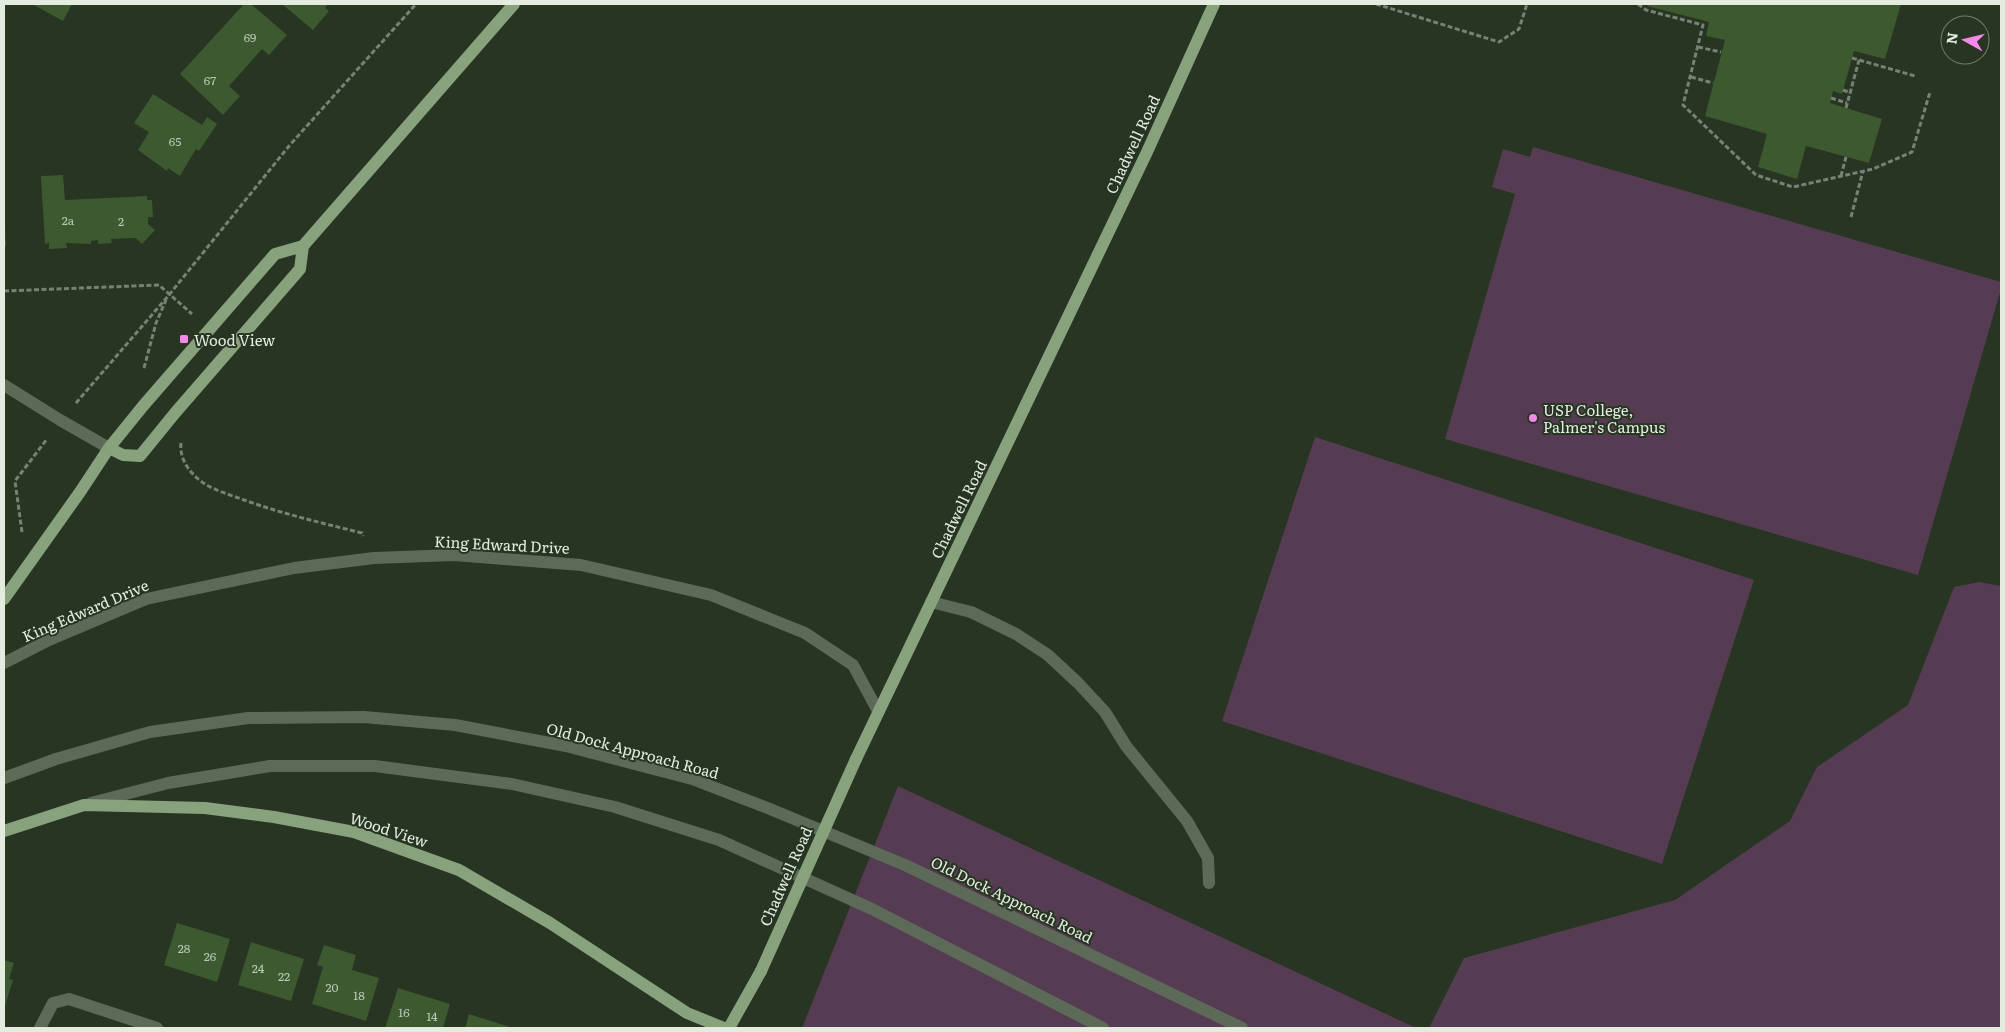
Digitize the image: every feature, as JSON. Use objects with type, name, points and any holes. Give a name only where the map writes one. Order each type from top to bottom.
[{"type":"main road","points":[[4,599],[109,448],[144,406],[275,254],[303,246],[514,4]]},
{"type":"main road","name":"Chadwell Road","points":[[729,1028],[761,971],[878,711],[1147,152],[1214,4]]},
{"type":"main road","points":[[109,448],[123,455],[140,456],[300,269],[303,246]]},
{"type":"main road","name":"Wood View","points":[[4,831],[84,805],[205,808],[274,817],[354,832],[459,870],[550,923],[687,1013],[724,1028]]},
{"type":"street","points":[[4,385],[109,448]]},
{"type":"street","name":"King Edward Drive","points":[[4,663],[49,640],[146,599],[294,568],[374,558],[454,555],[581,565],[711,595],[805,633],[853,665],[878,711]]},
{"type":"street","points":[[931,602],[971,612],[1016,634],[1048,655],[1078,683],[1105,712],[1126,746],[1187,821],[1208,858],[1209,883]]},
{"type":"street","name":"Old Dock Approach Road","points":[[4,778],[56,760],[150,732],[248,718],[373,718],[455,725],[566,746],[692,779],[905,865],[1242,1028]]},
{"type":"street","points":[[84,805],[168,783],[270,766],[375,766],[512,784],[614,807],[719,840],[872,909],[1103,1028]]},
{"type":"street","points":[[40,1028],[52,1003],[69,999],[157,1028]]},
{"type":"path","points":[[75,403],[169,295],[289,146],[416,4]]},
{"type":"path","points":[[1376,4],[1499,42],[1519,29],[1526,4]]},
{"type":"path","points":[[1638,4],[1646,10],[1703,25],[1684,105],[1756,175],[1793,187],[1873,169],[1912,152],[1930,92]]},
{"type":"path","points":[[1698,47],[1721,52]]},
{"type":"path","points":[[1852,58],[1914,76]]},
{"type":"path","points":[[1846,108],[1860,60]]},
{"type":"path","points":[[1691,77],[1713,83]]},
{"type":"path","points":[[1843,90],[1851,93]]},
{"type":"path","points":[[1831,98],[1848,103]]},
{"type":"path","points":[[1840,176],[1846,157]]},
{"type":"path","points":[[1850,217],[1863,171]]},
{"type":"path","points":[[4,291],[159,285],[194,316]]},
{"type":"path","points":[[144,406],[137,397],[142,374],[156,323],[169,295]]},
{"type":"path","points":[[182,436],[180,452],[185,464],[193,475],[206,485],[283,514],[362,533],[374,558]]},
{"type":"path","points":[[26,568],[15,481],[46,440]]},
{"type":"shaded area","points":[[1533,147],[2001,282],[2001,289],[1918,575],[1445,439],[1515,194],[1492,187],[1503,149],[1530,157]]},
{"type":"shaded area","points":[[1315,437],[1754,580],[1662,864],[1222,721]]},
{"type":"shaded area","points":[[1979,582],[2001,586],[2001,1028],[1429,1028],[1464,958],[1675,900],[1790,821],[1817,767],[1908,705],[1954,587]]},
{"type":"shaded area","points":[[898,786],[1416,1028],[802,1028]]},
{"type":"building","points":[[32,4],[72,4],[63,21]]},
{"type":"building","points":[[244,4],[251,4],[287,35],[269,55],[262,49],[229,86],[240,96],[223,115],[180,74]]},
{"type":"building","points":[[282,4],[328,4],[325,8],[329,11],[313,30]]},
{"type":"building","points":[[1648,4],[1901,4],[1885,59],[1854,51],[1842,94],[1833,91],[1830,103],[1882,119],[1869,163],[1806,146],[1797,179],[1758,167],[1767,134],[1705,116],[1725,40],[1706,36],[1709,22],[1647,6]]},
{"type":"building","points":[[153,94],[202,125],[207,117],[217,124],[199,151],[196,149],[180,176],[168,168],[167,171],[138,150],[149,132],[134,123]]},
{"type":"building","points":[[63,175],[65,200],[147,196],[147,200],[152,200],[153,217],[148,217],[148,224],[155,230],[142,244],[136,238],[111,239],[112,243],[98,244],[98,240],[91,241],[91,244],[66,243],[67,248],[49,249],[49,243],[45,244],[41,176]]},
{"type":"building","points":[[5,222],[6,246],[4,246]]},
{"type":"building","points":[[177,923],[230,939],[217,982],[164,965]]},
{"type":"building","points":[[251,942],[304,959],[291,1001],[238,985]]},
{"type":"building","points":[[324,945],[356,955],[352,970],[379,978],[366,1021],[312,1004],[323,967],[317,965]]},
{"type":"building","points":[[4,960],[14,963],[9,979],[13,980],[4,1009]]},
{"type":"building","points":[[398,988],[450,1004],[443,1028],[385,1028]]},
{"type":"building","points":[[469,1014],[513,1028],[465,1028]]},
{"type":"place","name":"Wood View","points":[[184,339]]},
{"type":"place","name":"USP College, Palmer's Campus","points":[[1533,418]]}]
